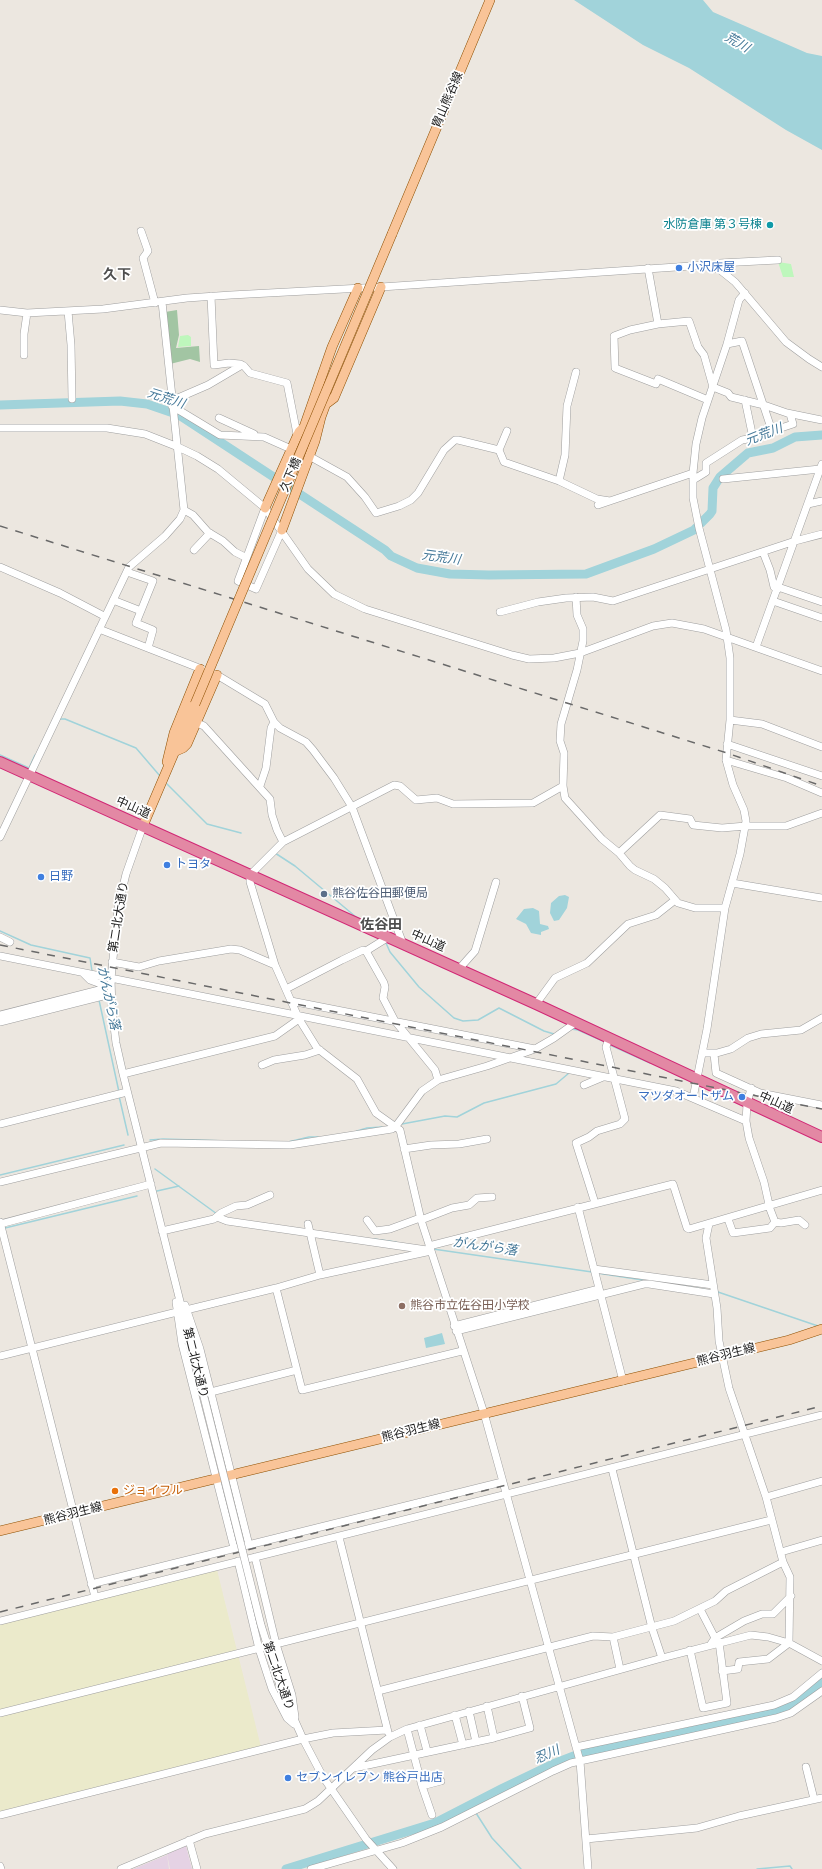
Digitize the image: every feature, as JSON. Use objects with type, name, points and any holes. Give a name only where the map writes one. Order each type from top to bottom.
[{"type":"highway","name":"中山道","points":[[0,762],[536,1004],[575,1022],[607,1042],[697,1080],[822,1137]]},
{"type":"main road","name":"胄山熊谷線","points":[[406,200],[490,0]]},
{"type":"main road","name":"久下橋","points":[[162,782],[406,200]]},
{"type":"main road","points":[[312,405],[321,388],[372,269],[392,234]]},
{"type":"main road","points":[[282,530],[315,441],[325,404],[370,298],[392,234]]},
{"type":"main road","points":[[325,404],[334,398],[381,287]]},
{"type":"main road","points":[[265,508],[291,449],[304,427],[332,347],[358,288]]},
{"type":"main road","points":[[235,608],[267,544],[309,444],[318,427]]},
{"type":"main road","points":[[235,608],[262,530],[298,437]]},
{"type":"main road","points":[[143,826],[162,782],[174,734],[200,668]]},
{"type":"main road","points":[[176,751],[185,746],[216,675]]},
{"type":"main road","name":"熊谷羽生線","points":[[0,1531],[484,1413],[622,1381],[789,1340],[820,1330]]},
{"type":"street","points":[[0,837],[126,572],[131,565],[165,536],[180,519],[184,510],[178,447],[159,302],[143,258],[148,251],[141,231]]},
{"type":"street","points":[[712,267],[720,263],[778,260]]},
{"type":"street","points":[[0,310],[27,313],[103,309],[211,296],[381,287],[706,265],[720,270],[745,293],[786,342],[822,367]]},
{"type":"street","points":[[648,268],[658,324]]},
{"type":"street","points":[[694,1098],[725,908],[746,826],[744,810],[733,785],[726,760],[730,720],[730,658],[727,639],[693,498],[693,476],[696,444],[708,400],[727,344],[739,300],[745,293]]},
{"type":"street","points":[[211,296],[214,366],[229,363],[242,365],[250,373],[287,383],[298,437]]},
{"type":"street","points":[[68,311],[72,345],[72,399]]},
{"type":"street","points":[[24,355],[24,334],[27,313]]},
{"type":"street","points":[[708,400],[658,379],[656,384],[615,368],[614,336],[630,330],[658,324],[689,321],[698,347],[704,356],[712,387]]},
{"type":"street","points":[[727,344],[742,341],[772,431],[793,424],[790,414]]},
{"type":"street","points":[[172,404],[242,365]]},
{"type":"street","points":[[559,481],[565,455],[567,406],[576,372]]},
{"type":"street","points":[[712,387],[728,393],[731,397],[764,405],[790,414],[822,420]]},
{"type":"street","points":[[598,505],[706,472],[706,463],[742,440],[753,438],[745,400]]},
{"type":"street","points":[[172,404],[220,435],[264,437]]},
{"type":"street","points":[[219,418],[291,449]]},
{"type":"street","points":[[0,428],[107,428],[145,434],[178,447],[197,456],[218,469],[265,508],[282,530],[308,569],[334,594],[365,609],[523,658],[554,658],[580,653],[653,626],[672,623],[690,625],[822,671]]},
{"type":"street","points":[[507,431],[499,450],[504,462],[559,481],[597,499],[610,501]]},
{"type":"street","points":[[309,456],[347,477],[366,497],[376,513],[399,506],[411,500],[418,493],[444,450],[454,440],[499,450]]},
{"type":"street","points":[[723,479],[821,467],[756,647]]},
{"type":"street","points":[[808,504],[822,501]]},
{"type":"street","points":[[265,508],[245,557],[238,581],[256,589],[282,530]]},
{"type":"street","points":[[184,510],[193,515],[210,533],[235,552],[245,557]]},
{"type":"street","points":[[194,550],[210,533]]},
{"type":"street","points":[[500,612],[538,602],[576,597],[613,600],[795,541],[822,534]]},
{"type":"street","points":[[763,552],[770,570],[774,587],[822,602]]},
{"type":"street","points":[[0,567],[60,593],[104,616]]},
{"type":"street","points":[[126,572],[153,581],[136,623],[153,630],[148,648]]},
{"type":"street","points":[[576,597],[577,615],[583,630],[583,642],[577,670],[561,724],[560,741],[564,753],[563,786],[565,798],[602,839],[619,853],[635,870],[654,879],[665,888],[675,900],[695,908],[725,908]]},
{"type":"street","points":[[113,600],[141,611]]},
{"type":"street","points":[[773,601],[822,618]]},
{"type":"street","points":[[99,629],[216,675],[265,704],[274,722],[280,728],[306,742],[334,778],[352,807],[404,944]]},
{"type":"street","points":[[730,720],[762,724],[822,747]]},
{"type":"street","points":[[195,722],[204,726],[260,786],[270,799],[272,815],[283,842]]},
{"type":"street","points":[[260,786],[266,768],[271,728],[274,722]]},
{"type":"street","points":[[727,744],[822,775]]},
{"type":"street","points":[[726,760],[780,776],[822,793]]},
{"type":"street","points":[[563,786],[533,803],[453,804],[446,800],[437,798],[416,800],[400,786],[394,784],[283,842],[250,876],[250,882],[275,965],[298,1017],[320,1050],[357,1079],[376,1113],[400,1130],[421,1219],[462,1351],[484,1413],[505,1495],[531,1581],[580,1761],[588,1869]]},
{"type":"street","points":[[619,853],[660,815],[690,819],[693,825],[722,828],[746,826],[786,826],[822,813]]},
{"type":"street","name":"第二北大通り","points":[[143,826],[131,856],[121,891],[112,962],[111,979],[114,1027],[127,1092],[261,1625],[282,1692],[303,1740],[331,1789],[367,1840],[393,1869]]},
{"type":"street","points":[[459,969],[475,951],[496,882]]},
{"type":"street","points":[[732,883],[822,898]]},
{"type":"street","points":[[536,1004],[555,978],[587,963],[628,924],[656,915],[675,900]]},
{"type":"street","points":[[0,937],[10,942]]},
{"type":"street","points":[[286,989],[363,950],[366,952],[387,938]]},
{"type":"street","points":[[112,962],[139,968],[159,961],[231,949],[240,950],[275,965]]},
{"type":"street","points":[[366,952],[384,983],[385,987],[383,998],[395,1021],[435,1070],[438,1080]]},
{"type":"street","points":[[0,956],[298,1017],[511,1057],[676,1091],[746,1121]]},
{"type":"street","points":[[83,973],[90,980],[101,984],[103,992]]},
{"type":"street","points":[[0,1015],[103,992]]},
{"type":"street","points":[[0,1022],[103,992]]},
{"type":"street","points":[[291,1001],[535,1049]]},
{"type":"street","points":[[123,1074],[275,1036],[298,1017]]},
{"type":"street","points":[[702,1053],[714,1054],[731,1049],[748,1038],[761,1034],[790,1033],[801,1030],[822,1018]]},
{"type":"street","points":[[0,1182],[141,1146],[161,1143],[290,1145],[392,1129],[396,1126],[422,1091],[438,1080],[535,1049],[558,1035],[575,1022]]},
{"type":"street","points":[[595,1203],[576,1142],[589,1137],[597,1131],[620,1124],[625,1119],[607,1042]]},
{"type":"street","points":[[262,1065],[274,1060],[305,1055],[320,1050]]},
{"type":"street","points":[[714,1054],[716,1073],[760,1093],[822,1105]]},
{"type":"street","points":[[584,1085],[603,1077]]},
{"type":"street","points":[[751,1088],[747,1104],[746,1121],[749,1138],[775,1222]]},
{"type":"street","points":[[0,1124],[127,1092]]},
{"type":"street","points":[[404,1149],[430,1144],[459,1144],[487,1139]]},
{"type":"street","points":[[94,1597],[1,1226],[151,1184]]},
{"type":"street","points":[[186,1310],[276,1288],[320,1275],[430,1248],[595,1203],[673,1184],[687,1228],[689,1229],[728,1219],[822,1190]]},
{"type":"street","points":[[162,1231],[218,1216],[239,1205],[247,1205],[270,1195]]},
{"type":"street","points":[[367,1220],[375,1231],[390,1229],[452,1208],[469,1204],[477,1198],[492,1197]]},
{"type":"street","points":[[578,1208],[622,1381]]},
{"type":"street","points":[[218,1216],[226,1221],[309,1229],[430,1248]]},
{"type":"street","points":[[728,1219],[733,1233],[770,1228],[775,1222]]},
{"type":"street","points":[[775,1222],[781,1223],[799,1220],[805,1225]]},
{"type":"street","points":[[709,1224],[706,1238],[720,1336],[719,1341],[732,1400],[766,1497],[780,1552],[790,1577],[791,1596],[789,1643]]},
{"type":"street","points":[[309,1229],[320,1275]]},
{"type":"street","points":[[164,1239],[182,1344],[234,1548]]},
{"type":"street","points":[[173,1271],[196,1337],[249,1545]]},
{"type":"street","points":[[595,1271],[714,1290]]},
{"type":"street","points":[[455,1329],[649,1280]]},
{"type":"street","points":[[276,1288],[302,1390],[462,1351]]},
{"type":"street","points":[[0,1356],[177,1312]]},
{"type":"street","points":[[195,1396],[297,1370]]},
{"type":"street","points":[[0,1621],[612,1469],[822,1415]]},
{"type":"street","points":[[612,1469],[652,1628],[662,1658]]},
{"type":"street","points":[[91,1584],[502,1482]]},
{"type":"street","points":[[766,1497],[822,1482]]},
{"type":"street","points":[[0,1713],[361,1624],[771,1520]]},
{"type":"street","points":[[339,1537],[390,1737]]},
{"type":"street","points":[[780,1552],[822,1540]]},
{"type":"street","points":[[255,1557],[276,1644],[292,1695],[296,1725]]},
{"type":"street","points":[[238,1561],[259,1649],[272,1689],[287,1718],[296,1725]]},
{"type":"street","points":[[378,1691],[593,1636],[613,1637],[674,1621],[715,1601],[726,1591],[783,1562]]},
{"type":"street","points":[[715,1642],[744,1621],[762,1614],[773,1614],[791,1596]]},
{"type":"street","points":[[690,1650],[703,1708],[727,1703],[722,1671],[715,1642],[700,1608]]},
{"type":"street","points":[[121,1869],[189,1840],[305,1810],[318,1801],[368,1754],[390,1737],[420,1725],[715,1642],[751,1635],[768,1636],[789,1643],[822,1662]]},
{"type":"street","points":[[613,1637],[620,1669]]},
{"type":"street","points":[[722,1671],[738,1669],[739,1662],[768,1659],[789,1643]]},
{"type":"street","points":[[576,1747],[774,1705],[793,1697],[822,1673]]},
{"type":"street","points":[[311,1869],[375,1850],[442,1827],[553,1771],[580,1761],[776,1718],[791,1713],[822,1691]]},
{"type":"street","points":[[354,1768],[427,1751],[494,1738],[530,1728],[522,1696]]},
{"type":"street","points":[[487,1706],[494,1738]]},
{"type":"street","points":[[469,1711],[476,1742]]},
{"type":"street","points":[[455,1715],[463,1745]]},
{"type":"street","points":[[420,1725],[427,1751]]},
{"type":"street","points":[[407,1729],[422,1786],[432,1815]]},
{"type":"street","points":[[0,1815],[333,1733],[387,1730]]},
{"type":"street","points":[[368,1754],[371,1765]]},
{"type":"street","points":[[806,1767],[814,1799]]},
{"type":"street","points":[[422,1786],[440,1781]]},
{"type":"street","points":[[586,1839],[697,1828],[822,1798]]},
{"type":"street","points":[[189,1840],[197,1869]]},
{"type":"shaded area","points":[[186,1846],[192,1869],[170,1869],[167,1854]]},
{"type":"shaded area","points":[[167,1855],[169,1869],[133,1869]]},
{"type":"green space","points":[[778,262],[791,264],[794,277],[783,277]]},
{"type":"green space","points":[[177,310],[179,335],[176,348],[199,346],[200,362],[190,359],[170,364],[165,312]]},
{"type":"green space","points":[[188,335],[191,337],[191,346],[178,347],[180,336]]},
{"type":"green space","points":[[217,1570],[261,1747],[0,1814],[0,1623]]},
{"type":"water","name":"荒川","points":[[574,0],[703,0],[713,12],[807,53],[822,56],[822,150],[786,130],[689,68],[643,45]]},
{"type":"water","points":[[565,895],[569,897],[567,908],[559,920],[554,921],[550,913],[551,903],[559,896]]},
{"type":"water","points":[[533,908],[539,911],[540,924],[548,926],[549,929],[541,932],[541,935],[531,933],[526,924],[516,919],[524,909]]},
{"type":"water","points":[[442,1333],[445,1344],[426,1348],[424,1338]]},
{"type":"waterway","name":"元荒川","points":[[0,405],[120,401],[147,404],[179,415],[385,550],[391,556],[417,568],[450,574],[586,574],[654,549],[694,530],[710,514],[712,511],[713,488],[720,477],[748,453],[773,448],[795,437],[822,435]]},
{"type":"waterway","points":[[59,719],[65,719],[136,748],[160,776]]},
{"type":"waterway","points":[[0,755],[29,768],[35,755]]},
{"type":"waterway","points":[[167,784],[207,824],[241,833]]},
{"type":"waterway","points":[[275,853],[295,866],[356,917],[376,926]]},
{"type":"waterway","name":"がんがら落","points":[[0,931],[31,945],[90,958],[92,971]]},
{"type":"waterway","points":[[386,943],[390,952],[419,987],[454,1018],[463,1021],[478,1020],[499,1008],[544,1031],[554,1034]]},
{"type":"waterway","name":"がんがら落","points":[[99,1000],[119,1092]]},
{"type":"waterway","points":[[571,1029],[578,1030],[605,1042]]},
{"type":"waterway","points":[[610,1045],[650,1063]]},
{"type":"waterway","points":[[402,1124],[445,1116],[457,1117],[484,1103],[556,1084],[569,1073]]},
{"type":"waterway","name":"がんがら落","points":[[119,1096],[128,1135]]},
{"type":"waterway","points":[[357,1131],[367,1128],[382,1127]]},
{"type":"waterway","points":[[288,1142],[309,1137],[318,1137]]},
{"type":"waterway","points":[[150,1140],[228,1141]]},
{"type":"waterway","points":[[0,1175],[124,1145]]},
{"type":"waterway","name":"がんがら落","points":[[155,1169],[217,1214]]},
{"type":"waterway","points":[[157,1191],[179,1186]]},
{"type":"waterway","points":[[5,1228],[137,1196]]},
{"type":"waterway","name":"がんがら落","points":[[374,1239],[396,1242]]},
{"type":"waterway","name":"がんがら落","points":[[433,1249],[592,1272]]},
{"type":"waterway","name":"がんがら落","points":[[597,1273],[649,1281]]},
{"type":"waterway","name":"がんがら落","points":[[659,1282],[708,1290]]},
{"type":"waterway","name":"がんがら落","points":[[718,1292],[818,1326]]},
{"type":"waterway","name":"忍川","points":[[286,1869],[435,1823],[553,1764],[584,1752],[670,1736],[770,1712],[783,1708],[799,1699],[822,1682]]},
{"type":"waterway","points":[[476,1813],[492,1838],[521,1869]]},
{"type":"waterway","name":"忍川","points":[[322,1859],[324,1864]]},
{"type":"waterway","points":[[757,1869],[790,1866],[792,1869]]},
{"type":"railway","points":[[0,526],[727,753],[822,786]]},
{"type":"railway","points":[[0,945],[822,1109]]},
{"type":"railway","points":[[0,1612],[822,1406]]},
{"type":"place","name":"水防倉庫 第３号楝","points":[[770,225]]},
{"type":"place","name":"小沢床屋","points":[[679,268]]},
{"type":"place","name":"トヨタ","points":[[167,865]]},
{"type":"place","name":"日野","points":[[41,877]]},
{"type":"place","name":"熊谷佐谷田郵便局","points":[[324,894]]},
{"type":"place","name":"マツダオートザム","points":[[742,1097]]},
{"type":"place","name":"熊谷市立佐谷田小学校","points":[[402,1306]]},
{"type":"place","name":"ジョイフル","points":[[115,1491]]},
{"type":"place","name":"セブンイレブン 熊谷戸出店","points":[[288,1778]]},
{"type":"district","name":"久下","points":[[117,275]]},
{"type":"district","name":"佐谷田","points":[[381,925]]}]
